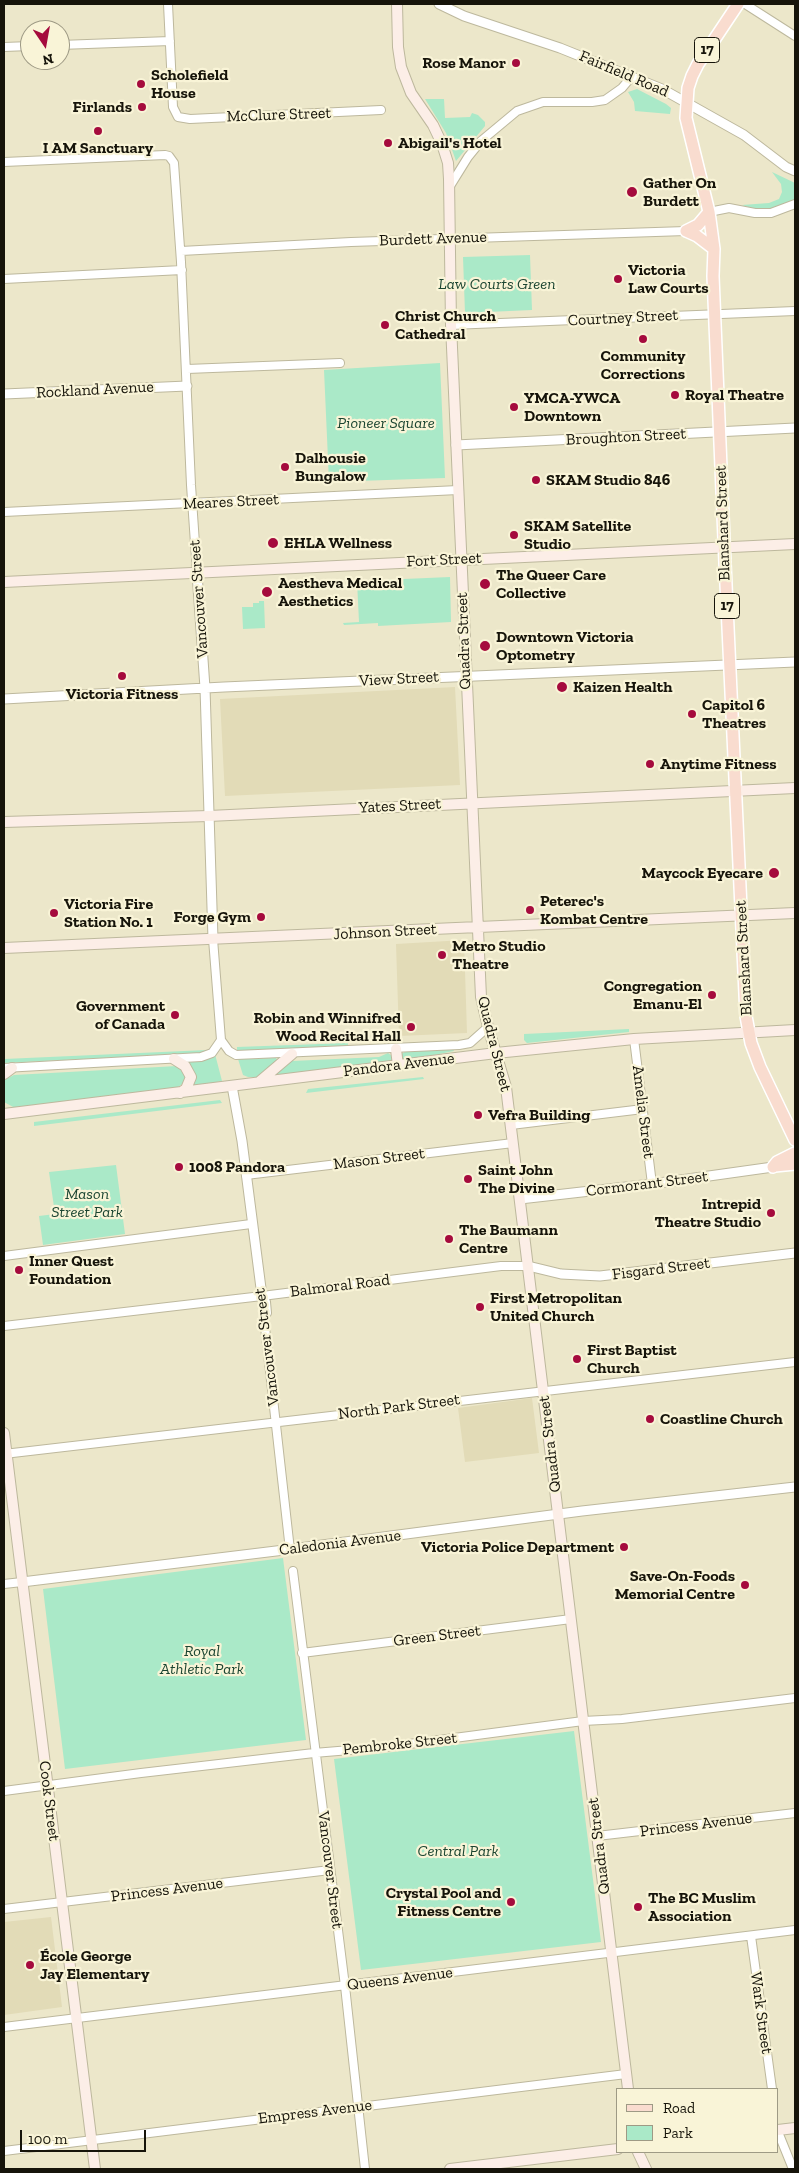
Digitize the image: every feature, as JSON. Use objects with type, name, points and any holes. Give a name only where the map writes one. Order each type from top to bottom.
[{"type":"main road","name":"Blanshard Street","points":[[738,4],[698,64],[688,88],[687,128],[709,212],[714,249],[729,665],[749,1032],[760,1067],[795,1140]]},
{"type":"main road","name":"Quadra Street","points":[[398,5],[400,67],[412,94],[433,125],[448,163],[450,186],[451,326],[481,997],[488,1028],[506,1087],[628,2088]]},
{"type":"main road","points":[[686,231],[698,224],[709,212]]},
{"type":"main road","points":[[686,231],[697,236],[714,249]]},
{"type":"main road","name":"Fort Street","points":[[4,582],[795,544]]},
{"type":"main road","name":"Yates Street","points":[[4,822],[209,816],[795,788]]},
{"type":"main road","name":"Johnson Street","points":[[4,948],[795,913]]},
{"type":"main road","name":"Pandora Avenue","points":[[9,1113],[496,1053],[634,1039],[795,1030]]},
{"type":"main road","points":[[396,1049],[398,1066]]},
{"type":"main road","points":[[259,1082],[292,1054]]},
{"type":"main road","points":[[174,1060],[185,1066],[190,1077],[186,1089],[180,1093]]},
{"type":"main road","points":[[4,1108],[9,1113]]},
{"type":"main road","points":[[773,1166],[795,1153]]},
{"type":"main road","points":[[773,1166],[795,1164]]},
{"type":"main road","name":"Cook Street","points":[[4,1433],[5,1454],[95,2169]]},
{"type":"main road","points":[[779,2131],[795,2128]]},
{"type":"main road","points":[[450,2169],[501,2166],[616,2149]]},
{"type":"main road","points":[[638,2153],[646,2169]]},
{"type":"street","points":[[70,45],[170,41],[168,4]]},
{"type":"street","name":"Fairfield Road","points":[[439,4],[464,16],[560,48],[632,76],[687,102],[744,135],[795,172]]},
{"type":"street","points":[[745,4],[795,36]]},
{"type":"street","name":"McClure Street","points":[[170,41],[174,107],[178,117],[190,119],[381,110]]},
{"type":"street","points":[[4,47],[20,46]]},
{"type":"street","points":[[450,186],[468,157],[481,141],[517,111],[543,102],[592,102],[605,100],[622,88],[632,76]]},
{"type":"street","name":"Vancouver Street","points":[[4,162],[159,155],[168,156],[172,159],[175,169],[187,369],[191,489],[205,688],[213,940],[221,1040]]},
{"type":"street","points":[[709,212],[730,208],[756,213],[771,213],[795,204]]},
{"type":"street","name":"Burdett Avenue","points":[[181,251],[686,231]]},
{"type":"street","points":[[4,279],[182,270]]},
{"type":"street","name":"Courtney Street","points":[[451,326],[795,311]]},
{"type":"street","points":[[187,369],[340,363]]},
{"type":"street","name":"Rockland Avenue","points":[[4,394],[187,386]]},
{"type":"street","name":"Broughton Street","points":[[456,445],[795,428]]},
{"type":"street","name":"Meares Street","points":[[4,512],[458,490]]},
{"type":"street","name":"View Street","points":[[4,699],[205,688],[795,662]]},
{"type":"street","name":"Pandora Avenue","points":[[221,1040],[229,1051],[236,1055],[292,1054],[470,1043],[488,1028]]},
{"type":"street","name":"Amelia Street","points":[[634,1039],[652,1184]]},
{"type":"street","points":[[6,1070],[174,1060],[206,1056],[212,1053],[221,1040]]},
{"type":"street","name":"Vancouver Street","points":[[232,1086],[262,1296],[266,1304],[267,1313],[264,1318],[290,1550]]},
{"type":"street","points":[[510,1125],[643,1109]]},
{"type":"street","name":"Mason Street","points":[[246,1175],[513,1143]]},
{"type":"street","name":"Cormorant Street","points":[[520,1199],[652,1184],[773,1166]]},
{"type":"street","points":[[4,1256],[251,1224]]},
{"type":"street","name":"Fisgard Street","points":[[528,1266],[561,1274],[600,1276],[795,1253]]},
{"type":"street","name":"Balmoral Road","points":[[4,1326],[501,1266],[528,1266]]},
{"type":"street","name":"North Park Street","points":[[5,1454],[795,1362]]},
{"type":"street","name":"Caledonia Avenue","points":[[4,1584],[290,1550],[558,1514],[795,1487]]},
{"type":"street","name":"Vancouver Street","points":[[293,1571],[365,2169]]},
{"type":"street","name":"Green Street","points":[[302,1653],[571,1619]]},
{"type":"street","name":"Pembroke Street","points":[[4,1791],[314,1753],[400,1745],[583,1721],[622,1719],[795,1698]]},
{"type":"street","name":"Princess Avenue","points":[[598,1836],[795,1813]]},
{"type":"street","name":"Princess Avenue","points":[[4,1909],[330,1870]]},
{"type":"street","name":"Queens Avenue","points":[[4,2027],[795,1930]]},
{"type":"street","name":"Wark Street","points":[[751,1936],[772,2088]]},
{"type":"street","name":"Empress Avenue","points":[[4,2151],[626,2074]]},
{"type":"street","points":[[779,2134],[793,2169]]},
{"type":"shaded area","points":[[455,687],[460,785],[225,796],[220,699]]},
{"type":"shaded area","points":[[464,940],[467,1033],[399,1036],[396,944]]},
{"type":"shaded area","points":[[532,1398],[539,1453],[465,1462],[458,1408]]},
{"type":"shaded area","name":"École George Jay Elementary","points":[[51,1917],[62,2007],[4,2015],[4,1922]]},
{"type":"green space","points":[[637,89],[666,104],[671,108],[670,114],[635,111],[634,102],[628,92]]},
{"type":"green space","points":[[425,99],[444,99],[445,118],[470,117],[472,113],[478,115],[485,122],[485,126],[456,161],[446,133]]},
{"type":"green space","points":[[772,172],[795,183],[795,200],[772,208],[751,208],[742,205],[769,203],[779,199],[782,192],[781,184]]},
{"type":"green space","name":"Law Courts Green","points":[[530,255],[532,310],[465,313],[463,257]]},
{"type":"green space","name":"Pioneer Square","points":[[440,363],[445,478],[329,482],[324,370]]},
{"type":"green space","points":[[450,577],[451,622],[378,626],[378,623],[344,625],[343,623],[359,622],[357,581]]},
{"type":"green space","points":[[259,601],[264,601],[265,628],[243,629],[242,607],[253,607],[253,603],[259,603]]},
{"type":"green space","points":[[629,1029],[629,1032],[527,1043],[524,1040],[524,1034]]},
{"type":"green space","points":[[348,1043],[348,1047],[237,1051],[237,1047]]},
{"type":"green space","points":[[453,1049],[454,1051],[405,1061],[401,1054],[405,1052]]},
{"type":"green space","points":[[207,1050],[200,1053],[4,1063],[4,1059]]},
{"type":"green space","points":[[388,1053],[392,1056],[393,1063],[281,1077],[272,1075],[292,1061],[379,1057]]},
{"type":"green space","points":[[215,1054],[222,1081],[192,1087],[194,1073],[188,1062],[203,1061]]},
{"type":"green space","points":[[276,1058],[277,1060],[258,1077],[243,1075],[238,1059]]},
{"type":"green space","points":[[177,1066],[186,1076],[185,1082],[178,1087],[15,1108],[4,1102],[4,1080],[14,1075]]},
{"type":"green space","points":[[423,1077],[424,1079],[306,1093],[308,1089]]},
{"type":"green space","points":[[220,1100],[222,1103],[34,1126],[34,1122]]},
{"type":"green space","name":"Mason Street Park","points":[[116,1165],[125,1234],[43,1245],[39,1216],[55,1214],[49,1172]]},
{"type":"green space","name":"Royal Athletic Park","points":[[283,1558],[306,1740],[65,1769],[43,1589]]},
{"type":"green space","name":"Central Park","points":[[574,1731],[601,1942],[361,1970],[334,1759]]},
{"type":"place","name":"Rose Manor","points":[[516,63]]},
{"type":"place","name":"Scholefield House","points":[[141,84]]},
{"type":"place","name":"Firlands","points":[[142,107]]},
{"type":"place","name":"I AM Sanctuary","points":[[98,131]]},
{"type":"place","name":"Abigail's Hotel","points":[[388,143]]},
{"type":"place","name":"Gather On Burdett","points":[[632,192]]},
{"type":"place","name":"Victoria Law Courts","points":[[618,279]]},
{"type":"place","name":"Christ Church Cathedral","points":[[385,325]]},
{"type":"place","name":"Community Corrections","points":[[643,339]]},
{"type":"place","name":"Royal Theatre","points":[[675,395]]},
{"type":"place","name":"YMCA-YWCA Downtown","points":[[514,407]]},
{"type":"place","name":"Dalhousie Bungalow","points":[[285,467]]},
{"type":"place","name":"SKAM Studio 846","points":[[536,480]]},
{"type":"place","name":"SKAM Satellite Studio","points":[[514,535]]},
{"type":"place","name":"EHLA Wellness","points":[[273,543]]},
{"type":"place","name":"The Queer Care Collective","points":[[485,584]]},
{"type":"place","name":"Aestheva Medical Aesthetics","points":[[267,592]]},
{"type":"place","name":"Downtown Victoria Optometry","points":[[485,646]]},
{"type":"place","name":"Victoria Fitness","points":[[122,676]]},
{"type":"place","name":"Kaizen Health","points":[[562,687]]},
{"type":"place","name":"Capitol 6 Theatres","points":[[692,714]]},
{"type":"place","name":"Anytime Fitness","points":[[650,764]]},
{"type":"place","name":"Maycock Eyecare","points":[[774,873]]},
{"type":"place","name":"Peterec's Kombat Centre","points":[[530,910]]},
{"type":"place","name":"Victoria Fire Station No. 1","points":[[54,913]]},
{"type":"place","name":"Forge Gym","points":[[261,917]]},
{"type":"place","name":"Metro Studio Theatre","points":[[442,955]]},
{"type":"place","name":"Congregation Emanu-El","points":[[712,995]]},
{"type":"place","name":"Government of Canada","points":[[175,1015]]},
{"type":"place","name":"Robin and Winnifred Wood Recital Hall","points":[[411,1027]]},
{"type":"place","name":"Vefra Building","points":[[478,1115]]},
{"type":"place","name":"1008 Pandora","points":[[179,1167]]},
{"type":"place","name":"Saint John The Divine","points":[[468,1179]]},
{"type":"place","name":"Intrepid Theatre Studio","points":[[771,1213]]},
{"type":"place","name":"The Baumann Centre","points":[[449,1239]]},
{"type":"place","name":"Inner Quest Foundation","points":[[19,1270]]},
{"type":"place","name":"First Metropolitan United Church","points":[[480,1307]]},
{"type":"place","name":"First Baptist Church","points":[[577,1359]]},
{"type":"place","name":"Coastline Church","points":[[650,1419]]},
{"type":"place","name":"Victoria Police Department","points":[[624,1547]]},
{"type":"place","name":"Save-On-Foods Memorial Centre","points":[[745,1585]]},
{"type":"place","name":"Crystal Pool and Fitness Centre","points":[[511,1902]]},
{"type":"place","name":"The BC Muslim Association","points":[[638,1907]]},
{"type":"place","name":"École George Jay Elementary","points":[[30,1965]]}]
